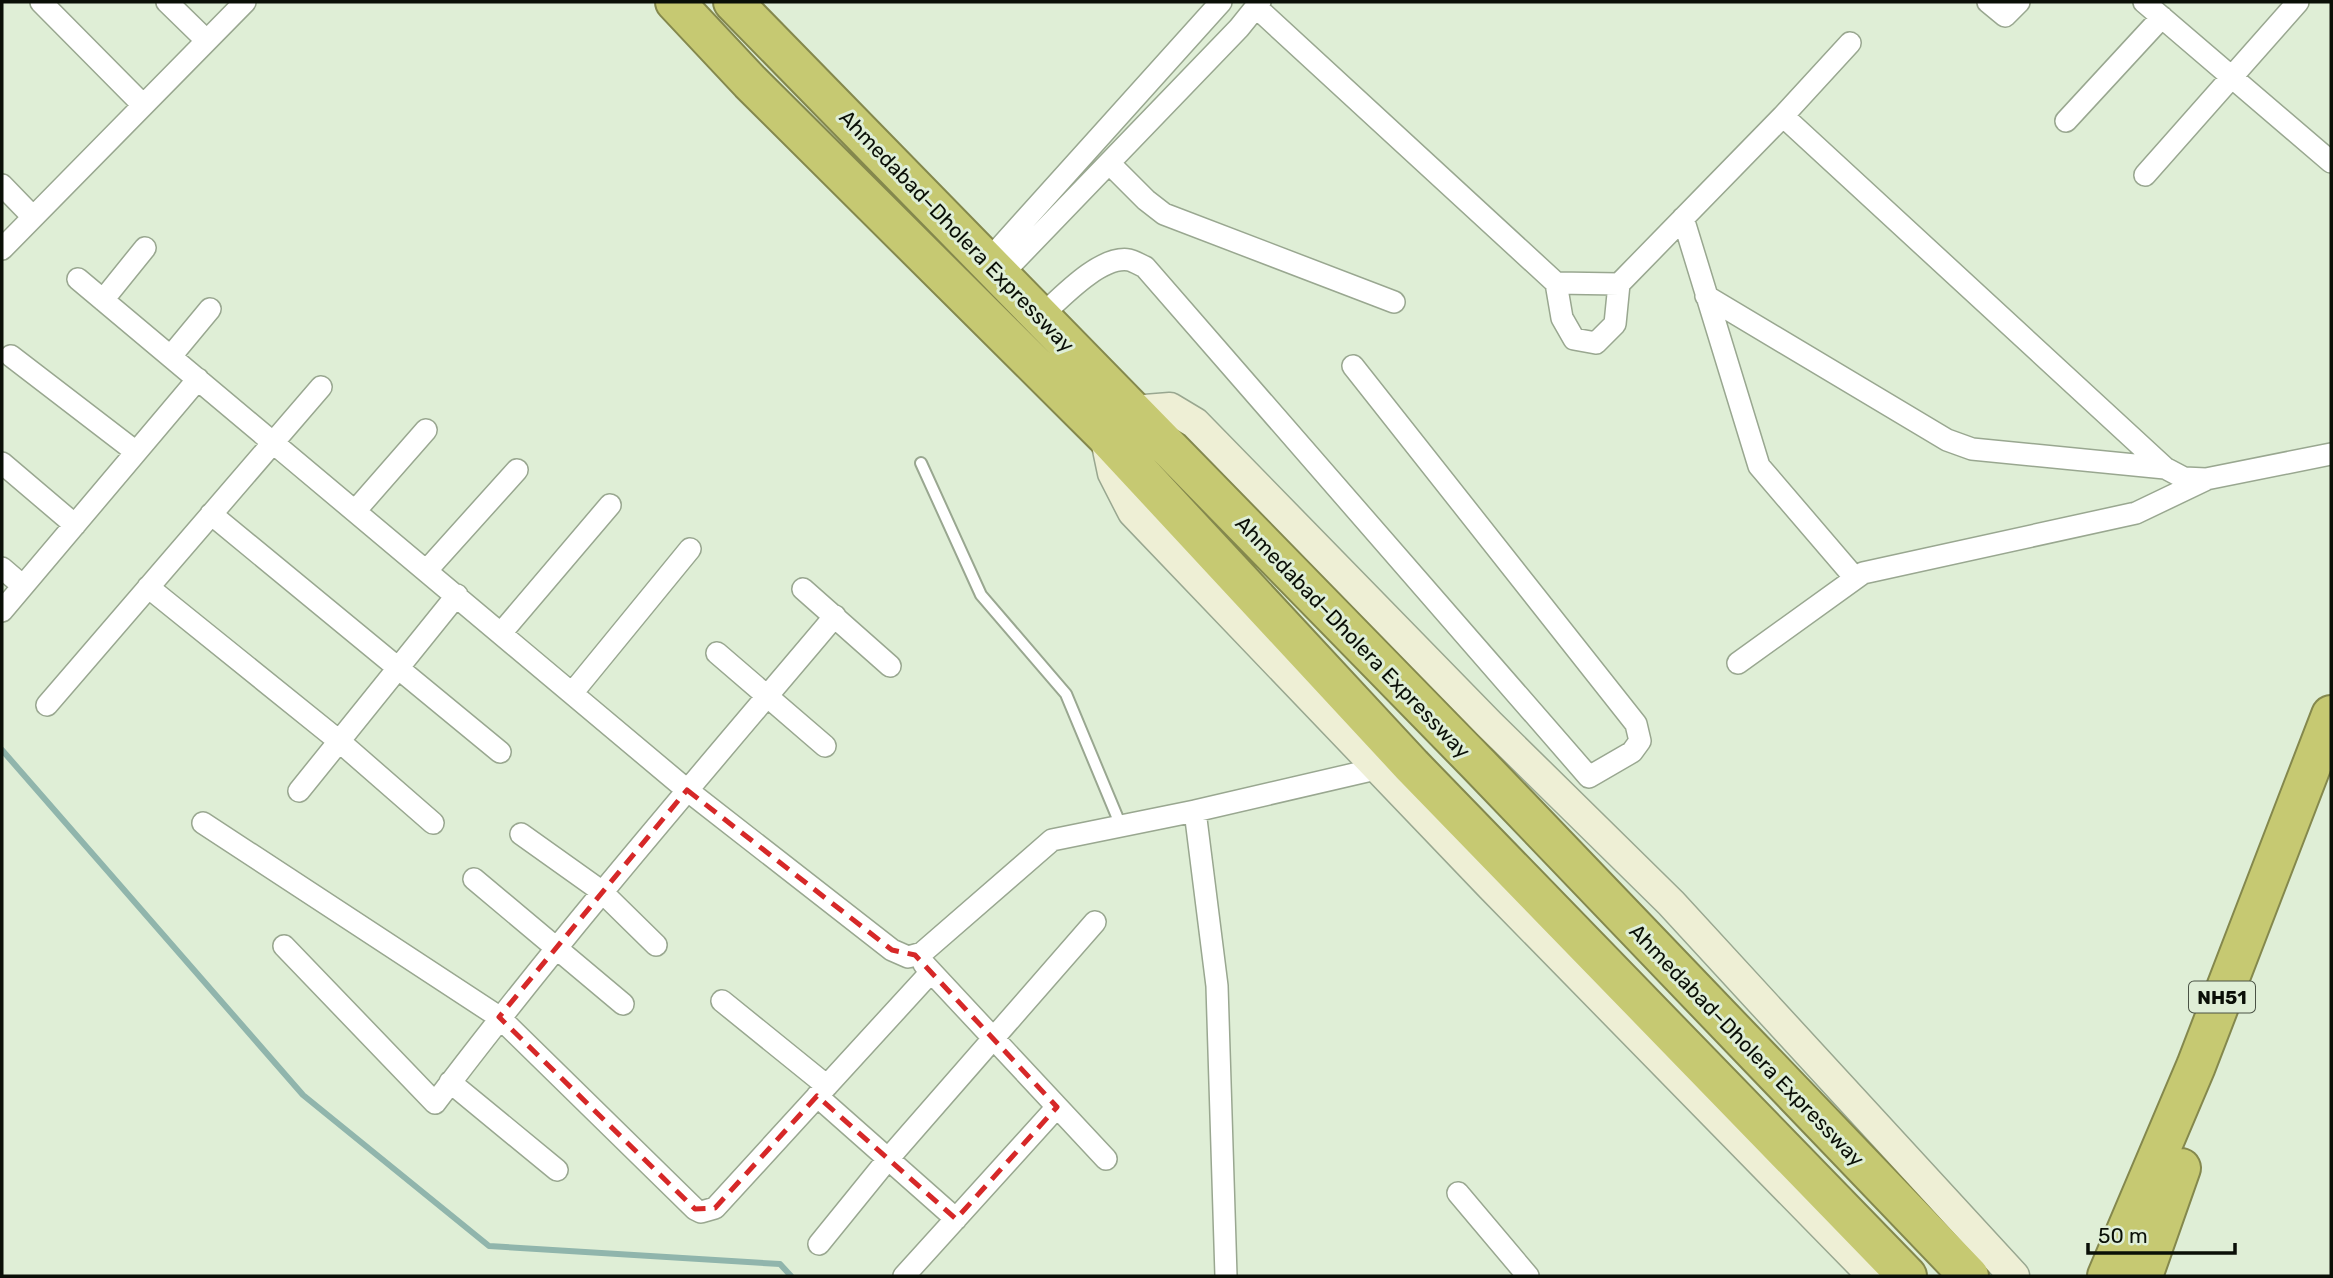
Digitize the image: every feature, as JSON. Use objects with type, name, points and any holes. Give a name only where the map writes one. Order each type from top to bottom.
[{"type":"highway","name":"Ahmedabad–Dholera Expressway","points":[[675,2],[750,82],[1119,423],[1479,765],[1969,1276]]},
{"type":"highway","name":"Ahmedabad–Dholera Expressway","points":[[733,2],[1040,317],[1119,423],[1412,766],[1907,1276]]},
{"type":"highway","name":"NH51","points":[[2107,1276],[2196,1066],[2331,716]]},
{"type":"highway","name":"NH51","points":[[2143,1276],[2165,1207],[2331,788]]},
{"type":"street","points":[[41,2],[143,105]]},
{"type":"street","points":[[167,2],[206,40]]},
{"type":"street","points":[[2,249],[244,2]]},
{"type":"street","points":[[1989,2],[2005,16],[2019,2]]},
{"type":"street","points":[[2145,175],[2298,2]]},
{"type":"street","points":[[994,269],[1109,163],[1239,28],[1258,4],[1556,283],[1562,318],[1574,339],[1595,343],[1615,324],[1619,284],[1783,116],[1850,43]]},
{"type":"street","points":[[994,269],[1218,5],[1239,28]]},
{"type":"street","points":[[2066,121],[2157,8],[2331,162]]},
{"type":"street","points":[[1783,116],[2165,468],[2185,478],[2206,479],[2331,454]]},
{"type":"street","points":[[1109,163],[1164,214],[1394,302]]},
{"type":"street","points":[[2,185],[33,217]]},
{"type":"street","points":[[1683,218],[1759,466],[1855,578]]},
{"type":"street","points":[[103,300],[145,248]]},
{"type":"street","points":[[1040,317],[1088,275],[1109,263],[1128,260],[1144,267],[1589,777]]},
{"type":"street","points":[[78,279],[502,632],[687,790],[892,950],[908,957],[922,953],[1052,840],[1195,811],[1380,768]]},
{"type":"street","points":[[1556,283],[1619,284]]},
{"type":"street","points":[[1706,296],[1947,440],[1972,449],[1997,453],[2165,468]]},
{"type":"street","points":[[171,356],[210,309]]},
{"type":"street","points":[[11,356],[136,452]]},
{"type":"street","points":[[1353,366],[1636,724],[1640,741],[1632,752],[1589,777],[1564,798]]},
{"type":"street","points":[[2,611],[198,379]]},
{"type":"street","points":[[47,705],[321,387]]},
{"type":"street","points":[[1873,1276],[1133,512],[1113,473],[1119,423],[1170,408],[1195,423],[1671,903],[2014,1276]]},
{"type":"street","points":[[356,510],[426,430]]},
{"type":"street","points":[[2,463],[75,524]]},
{"type":"street","points":[[427,570],[517,470]]},
{"type":"street","points":[[1738,663],[1855,578],[1872,570],[2136,513],[2206,479]]},
{"type":"street","points":[[502,632],[610,505]]},
{"type":"street","points":[[211,514],[399,666],[500,752]]},
{"type":"street","points":[[573,692],[690,549]]},
{"type":"street","points":[[2,568],[23,586]]},
{"type":"street","points":[[148,587],[339,741],[433,823]]},
{"type":"street","points":[[803,589],[890,666]]},
{"type":"street","points":[[299,791],[457,595]]},
{"type":"street","points":[[284,946],[435,1103],[499,1017],[601,891],[835,617]]},
{"type":"street","points":[[718,653],[825,746]]},
{"type":"street","points":[[1195,811],[1217,986],[1226,1276]]},
{"type":"street","points":[[203,823],[499,1017],[701,1212],[715,1208],[931,972]]},
{"type":"street","points":[[521,834],[601,891],[656,945]]},
{"type":"street","points":[[474,879],[624,1004]]},
{"type":"street","points":[[819,1244],[888,1159],[1095,922]]},
{"type":"street","points":[[915,955],[1106,1160]]},
{"type":"street","points":[[722,1000],[822,1091],[888,1159],[956,1219]]},
{"type":"street","points":[[450,1082],[557,1170]]},
{"type":"street","points":[[904,1276],[1056,1107]]},
{"type":"street","points":[[1458,1193],[1528,1276]]},
{"type":"lane","points":[[921,463],[981,595],[1066,694],[1121,826]]},
{"type":"highlighted area","points":[[687,790],[892,950],[915,955],[1057,1107],[956,1219],[817,1096],[715,1208],[695,1209],[499,1017]]},
{"type":"waterway","points":[[2,750],[303,1095],[489,1246],[780,1264],[791,1276]]}]
